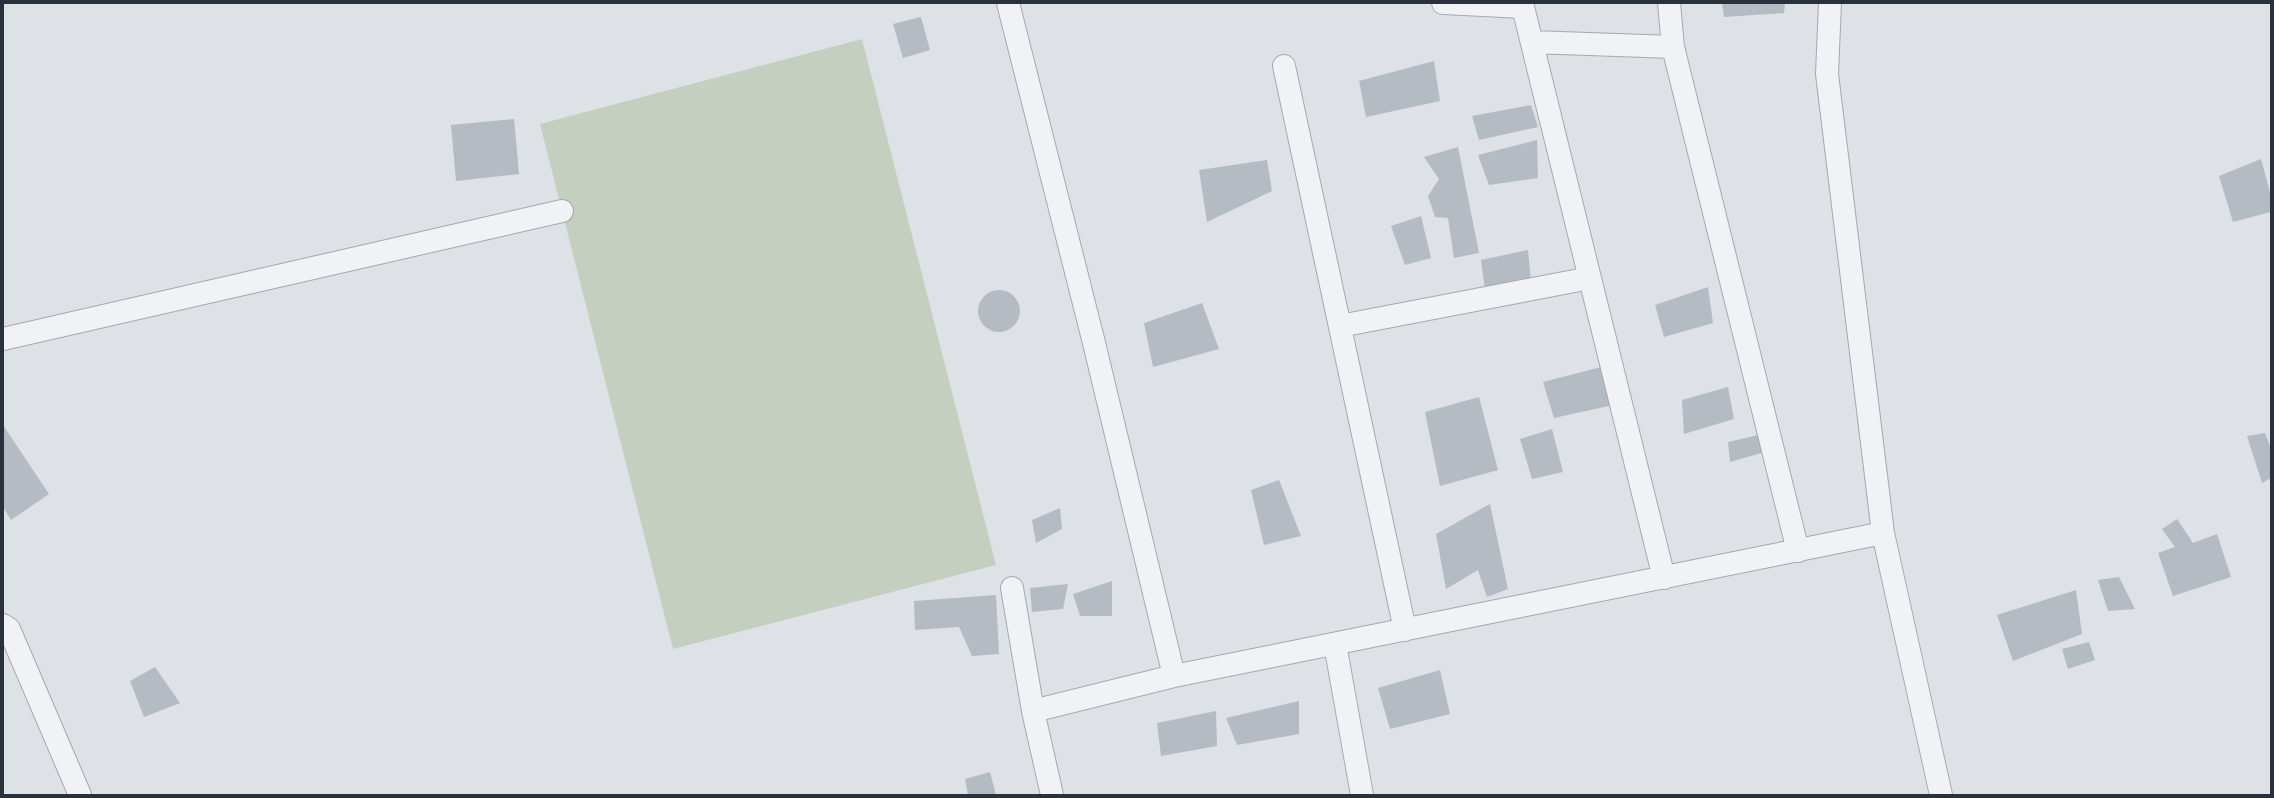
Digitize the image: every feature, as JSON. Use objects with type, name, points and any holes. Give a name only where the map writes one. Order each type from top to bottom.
[{"type":"street","points":[[1008,3],[1096,350],[1174,676]]},
{"type":"street","points":[[1443,3],[1523,7],[1664,578]]},
{"type":"street","points":[[1669,3],[1673,47],[1798,551]]},
{"type":"street","points":[[1830,3],[1827,74],[1883,533],[1941,795]]},
{"type":"street","points":[[1532,42],[1673,47]]},
{"type":"street","points":[[1284,66],[1405,630]]},
{"type":"street","points":[[3,339],[562,210]]},
{"type":"street","points":[[1340,326],[1590,278]]},
{"type":"street","points":[[1033,711],[1174,676],[1883,533]]},
{"type":"street","points":[[1012,588],[1033,711],[1052,795]]},
{"type":"street","points":[[3,625],[9,629],[80,795]]},
{"type":"street","points":[[1335,644],[1362,795]]},
{"type":"green space","points":[[862,39],[996,565],[673,649],[540,124]]},
{"type":"building","points":[[1722,3],[1785,3],[1784,13],[1724,17]]},
{"type":"building","points":[[921,17],[930,50],[903,58],[893,24]]},
{"type":"building","points":[[1434,61],[1440,101],[1366,117],[1359,81]]},
{"type":"building","points":[[1531,105],[1538,127],[1479,140],[1472,116]]},
{"type":"building","points":[[514,119],[519,174],[456,181],[451,125]]},
{"type":"building","points":[[1537,140],[1538,178],[1489,185],[1478,155]]},
{"type":"building","points":[[1458,147],[1479,253],[1454,258],[1448,218],[1435,217],[1428,196],[1439,179],[1424,157]]},
{"type":"building","points":[[2261,159],[2271,196],[2271,212],[2233,222],[2219,176]]},
{"type":"building","points":[[1267,160],[1272,191],[1207,222],[1199,170]]},
{"type":"building","points":[[1421,216],[1431,258],[1405,265],[1391,226]]},
{"type":"building","points":[[1528,250],[1531,282],[1485,290],[1481,260]]},
{"type":"building","points":[[1708,287],[1713,323],[1664,337],[1655,305]]},
{"type":"building","points":[[999,290],[1014,296],[1020,311],[1014,326],[999,332],[984,326],[978,311],[984,296]]},
{"type":"building","points":[[1202,303],[1219,349],[1153,367],[1144,323]]},
{"type":"building","points":[[1601,367],[1613,405],[1554,418],[1543,382]]},
{"type":"building","points":[[1728,387],[1734,419],[1684,434],[1682,400]]},
{"type":"building","points":[[1479,397],[1498,470],[1440,486],[1425,412]]},
{"type":"building","points":[[3,425],[49,494],[11,520],[3,507]]},
{"type":"building","points":[[1552,429],[1563,472],[1532,479],[1520,439]]},
{"type":"building","points":[[2265,433],[2271,448],[2271,478],[2262,483],[2247,436]]},
{"type":"building","points":[[1763,434],[1765,452],[1730,462],[1728,442]]},
{"type":"building","points":[[1279,480],[1301,536],[1264,545],[1251,490]]},
{"type":"building","points":[[1490,504],[1508,589],[1487,597],[1478,570],[1446,589],[1436,534]]},
{"type":"building","points":[[1060,508],[1062,529],[1036,543],[1032,520]]},
{"type":"building","points":[[2177,519],[2193,543],[2217,534],[2231,577],[2173,596],[2158,553],[2175,547],[2162,529]]},
{"type":"building","points":[[2119,577],[2135,609],[2108,611],[2098,580]]},
{"type":"building","points":[[1112,581],[1112,616],[1080,616],[1073,594]]},
{"type":"building","points":[[1068,584],[1063,609],[1032,612],[1030,588]]},
{"type":"building","points":[[2076,590],[2082,634],[2013,661],[1997,615]]},
{"type":"building","points":[[996,595],[999,654],[972,656],[959,627],[915,630],[914,601]]},
{"type":"building","points":[[2089,642],[2095,660],[2068,669],[2062,649]]},
{"type":"building","points":[[155,667],[180,703],[144,717],[130,681]]},
{"type":"building","points":[[1440,670],[1450,714],[1390,729],[1378,688]]},
{"type":"building","points":[[1299,701],[1299,734],[1237,745],[1226,718]]},
{"type":"building","points":[[1216,711],[1217,746],[1161,756],[1157,723]]},
{"type":"building","points":[[990,772],[996,795],[968,795],[965,779]]}]
